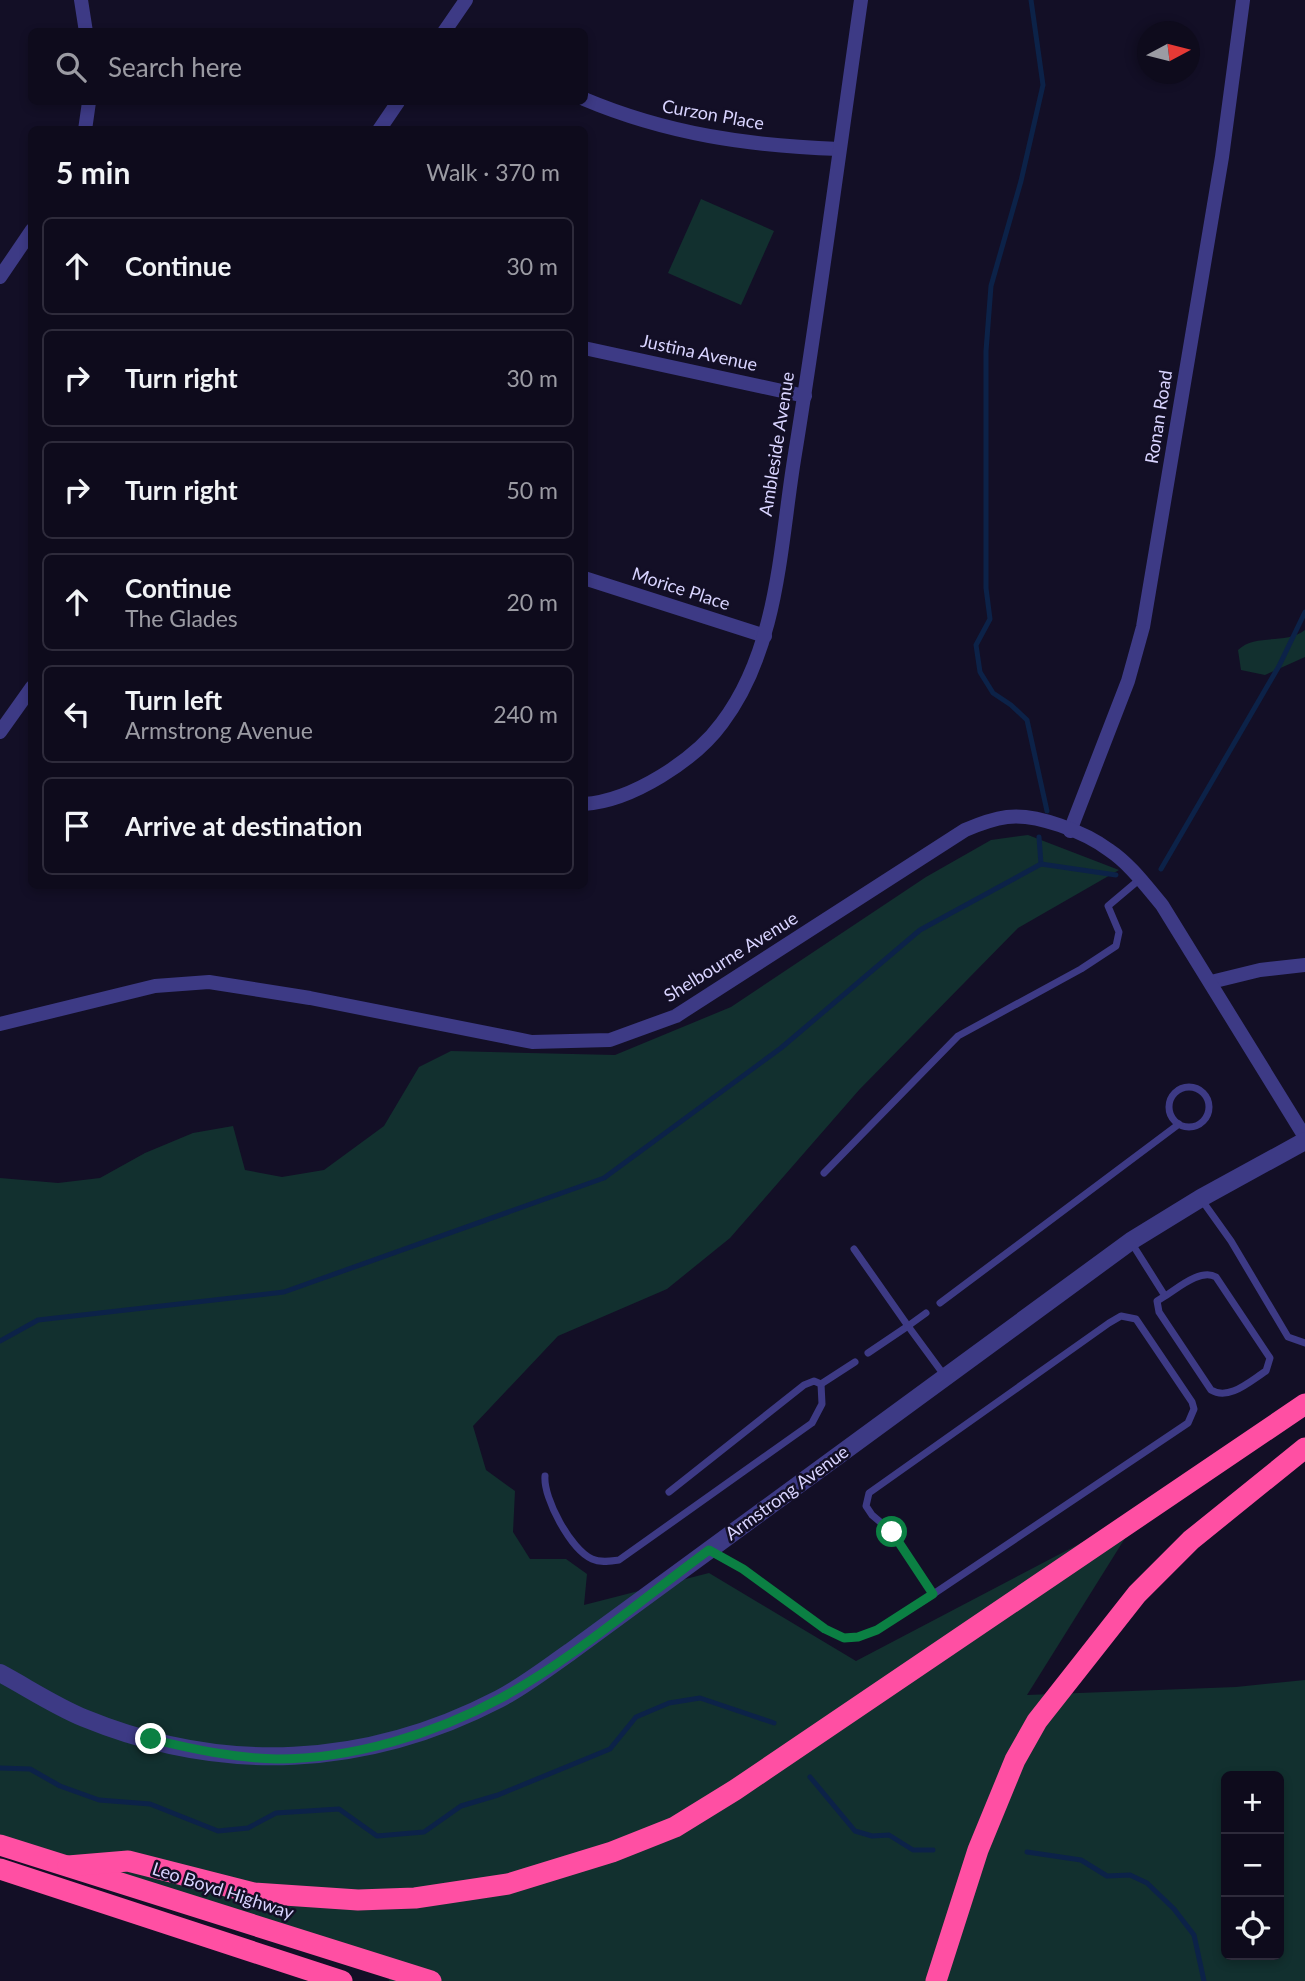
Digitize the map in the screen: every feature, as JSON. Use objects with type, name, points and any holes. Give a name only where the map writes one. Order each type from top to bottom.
[{"type":"highway","points":[[68,1866],[128,1861],[254,1893],[358,1900],[415,1898],[508,1884],[612,1852],[676,1827],[735,1790],[902,1680],[1296,1409]]},
{"type":"highway","points":[[936,1981],[993,1812],[1015,1759],[1037,1721],[1137,1594],[1191,1540],[1305,1448]]},
{"type":"highway","name":"Leo Boyd Highway","points":[[0,1845],[431,1981]]},
{"type":"highway","points":[[0,1869],[342,1981]]},
{"type":"street","points":[[81,0],[85,28]]},
{"type":"street","points":[[446,28],[466,0]]},
{"type":"street","name":"Ambleside Avenue","points":[[588,803],[631,791],[659,777],[700,747],[723,722],[765,636],[805,396],[861,0]]},
{"type":"street","name":"Ronan Road","points":[[1070,831],[1128,681],[1146,615],[1222,157],[1243,0]]},
{"type":"street","name":"Curzon Place","points":[[588,100],[648,123],[695,135],[756,144],[839,149]]},
{"type":"street","points":[[86,126],[89,105]]},
{"type":"street","points":[[382,126],[396,105]]},
{"type":"street","points":[[0,277],[28,236]]},
{"type":"street","name":"Justina Avenue","points":[[588,349],[805,396]]},
{"type":"street","name":"Morice Place","points":[[588,579],[765,636]]},
{"type":"street","points":[[0,732],[28,692]]},
{"type":"street","name":"Shelbourne Avenue","points":[[0,1024],[155,986],[209,982],[310,998],[532,1042],[610,1040],[676,1016],[965,830],[992,819],[1028,816],[1109,849],[1140,879],[1162,905],[1211,982],[1305,1139]]},
{"type":"street","points":[[1211,982],[1252,972],[1305,965]]},
{"type":"street","name":"Armstrong Avenue","points":[[0,1673],[104,1726],[198,1750],[277,1759],[367,1748],[420,1732],[501,1698],[570,1652],[1130,1241],[1305,1139]]},
{"type":"lane","points":[[824,1173],[958,1036],[1081,969],[1116,946],[1119,932],[1108,906],[1140,879]]},
{"type":"lane","points":[[940,1303],[1179,1124],[1192,1127],[1205,1120],[1209,1107],[1199,1089],[1179,1089],[1170,1099],[1170,1113],[1179,1124]]},
{"type":"lane","points":[[1201,1198],[1231,1241],[1288,1337],[1305,1343]]},
{"type":"lane","points":[[1130,1241],[1165,1296]]},
{"type":"lane","points":[[854,1249],[945,1376]]},
{"type":"lane","points":[[1212,1274],[1270,1358],[1266,1371],[1230,1393],[1211,1390],[1159,1312],[1157,1301],[1165,1296],[1199,1276],[1212,1274]]},
{"type":"lane","points":[[868,1353],[926,1313]]},
{"type":"lane","points":[[709,1550],[743,1569],[825,1629],[844,1638],[858,1637],[877,1630],[933,1594],[1188,1423],[1194,1409],[1192,1402],[1136,1319],[1121,1316],[1109,1323],[869,1493],[866,1506],[872,1515],[892,1532],[933,1594]]},
{"type":"lane","points":[[821,1384],[855,1362]]},
{"type":"lane","points":[[669,1492],[804,1385],[814,1381],[821,1384]]},
{"type":"lane","points":[[545,1476],[550,1505],[579,1549],[591,1559],[605,1562],[619,1560],[812,1423],[822,1404],[821,1384]]},
{"type":"green space","points":[[701,199],[774,231],[741,305],[668,273]]},
{"type":"green space","points":[[1305,630],[1305,657],[1265,675],[1241,670],[1238,650],[1245,645],[1289,637]]},
{"type":"green space","points":[[1028,835],[1119,870],[1018,928],[859,1090],[730,1238],[667,1289],[558,1336],[473,1426],[486,1470],[515,1491],[513,1532],[530,1559],[566,1559],[587,1574],[584,1605],[709,1573],[856,1661],[1142,1511],[1027,1695],[1236,1687],[1305,1680],[1305,1981],[389,1981],[390,1959],[0,1835],[0,1178],[58,1183],[100,1178],[145,1153],[193,1133],[233,1126],[245,1170],[282,1177],[324,1170],[384,1126],[419,1067],[451,1051],[615,1055],[731,1007],[926,877],[991,840]]},
{"type":"waterway","points":[[1031,0],[1043,85],[1021,181],[991,286],[986,351],[986,588],[990,619],[976,645],[980,672],[993,693],[1027,720],[1047,811]]},
{"type":"waterway","points":[[1161,869],[1279,666],[1305,612]]},
{"type":"waterway","points":[[1039,837],[1041,864]]},
{"type":"waterway","points":[[0,1341],[38,1320],[284,1292],[604,1178],[781,1048],[920,930],[1041,864],[1116,875]]},
{"type":"waterway","points":[[0,1768],[30,1769],[60,1786],[99,1800],[150,1804],[218,1831],[248,1828],[276,1813],[339,1809],[377,1836],[424,1832],[461,1806],[498,1795],[610,1749],[636,1717],[669,1703],[700,1698],[774,1723]]},
{"type":"waterway","points":[[810,1777],[855,1831],[872,1836],[889,1835],[913,1850],[933,1850]]},
{"type":"waterway","points":[[1027,1852],[1081,1860],[1107,1876],[1130,1875],[1147,1883],[1174,1909],[1194,1935],[1204,1981]]},
{"type":"route","points":[[151,1739],[198,1750],[277,1759],[367,1748],[420,1732],[501,1698],[570,1652],[709,1550],[743,1569],[825,1629],[844,1638],[858,1637],[877,1630],[933,1594],[892,1532]]}]
